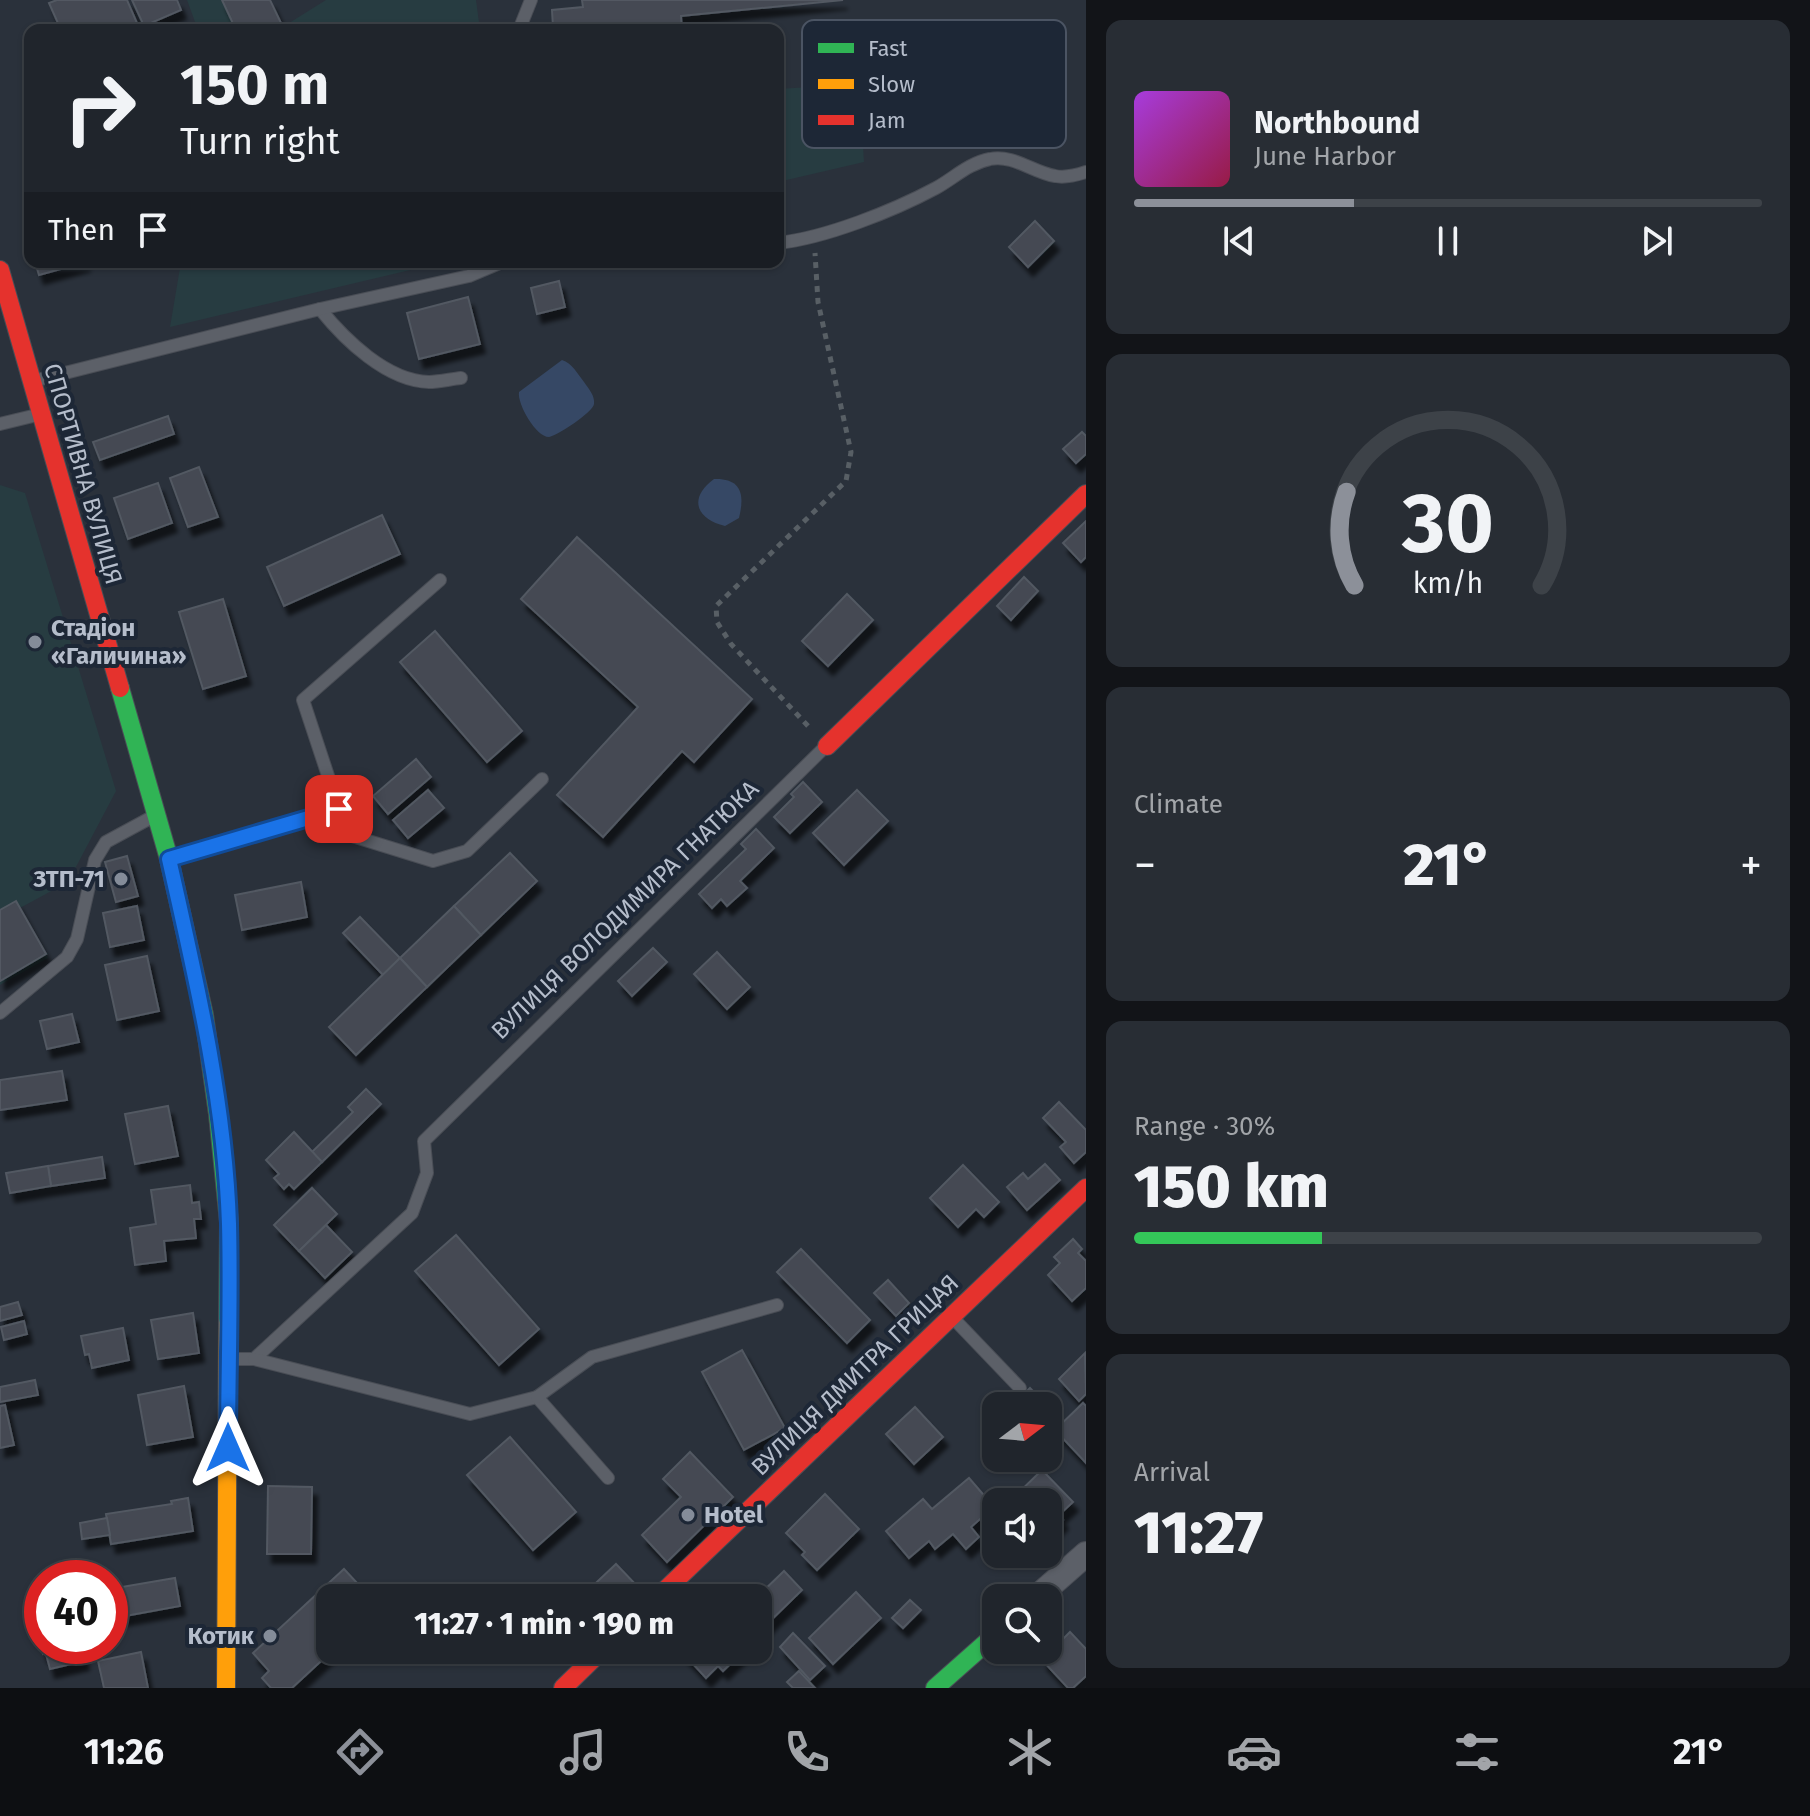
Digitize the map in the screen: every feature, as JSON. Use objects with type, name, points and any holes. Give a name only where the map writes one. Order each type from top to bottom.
[{"type":"street","name":"СПОРТИВНА ВУЛИЦЯ","points":[[0,270],[157,814],[204,1015],[229,1222],[226,1688]]},
{"type":"street","name":"ВУЛИЦЯ ВОЛОДИМИРА ГНАТЮКА","points":[[827,746],[1086,494]]},
{"type":"street","name":"ВУЛИЦЯ ДМИТРА ГРИЦАЯ","points":[[672,1584],[1086,1188]]},
{"type":"street","points":[[1052,1584],[1086,1554]]},
{"type":"street","points":[[935,1688],[982,1646]]},
{"type":"street","points":[[563,1688],[588,1664]]},
{"type":"lane","points":[[521,24],[531,0]]},
{"type":"lane","points":[[784,242],[814,236],[905,203],[938,187],[973,164],[994,157],[1012,160],[1055,176],[1086,172]]},
{"type":"lane","points":[[32,381],[320,309],[469,276],[488,268]]},
{"type":"lane","points":[[320,309],[360,348],[397,375],[428,382],[461,378]]},
{"type":"lane","points":[[0,424],[40,414]]},
{"type":"lane","points":[[440,580],[303,700],[349,835],[433,861],[467,851],[542,779]]},
{"type":"lane","name":"ВУЛИЦЯ ВОЛОДИМИРА ГНАТЮКА","points":[[254,1359],[412,1213],[427,1173],[424,1141],[827,746]]},
{"type":"lane","points":[[169,859],[339,809]]},
{"type":"lane","points":[[0,1013],[67,957],[77,939],[95,860],[106,842],[157,814]]},
{"type":"lane","points":[[228,1358],[254,1359],[470,1414],[537,1397],[592,1357],[777,1305]]},
{"type":"lane","points":[[951,1316],[1020,1388]]},
{"type":"lane","points":[[537,1397],[608,1478]]},
{"type":"path","points":[[814,236],[818,302],[851,452],[846,481],[716,606],[717,622],[731,644],[827,746]]},
{"type":"green space","points":[[187,0],[222,0],[233,24],[196,24]]},
{"type":"green space","points":[[326,0],[476,0],[479,24],[288,24]]},
{"type":"green space","points":[[802,88],[802,148],[863,148],[864,162],[784,181],[784,89]]},
{"type":"green space","points":[[180,268],[419,268],[170,327]]},
{"type":"green space","name":"Стадіон «Галичина»","points":[[0,485],[25,493],[116,791],[68,882],[20,908],[48,958],[0,985]]},
{"type":"water","points":[[562,360],[572,366],[584,382],[593,395],[594,404],[559,433],[544,436],[528,419],[519,392]]},
{"type":"water","points":[[714,479],[730,481],[741,495],[739,518],[725,526],[707,518],[699,507],[701,493]]},
{"type":"building","points":[[57,0],[127,0],[137,24],[58,24],[49,3]]},
{"type":"building","points":[[132,0],[177,0],[181,10],[143,24]]},
{"type":"building","points":[[222,0],[270,0],[281,23],[279,24],[233,24]]},
{"type":"building","points":[[582,0],[843,0],[681,16],[682,24],[553,24],[552,10],[583,7]]},
{"type":"building","points":[[1035,221],[1054,241],[1028,267],[1009,247]]},
{"type":"building","points":[[37,268],[64,268],[39,275]]},
{"type":"building","points":[[559,281],[565,307],[537,314],[531,288]]},
{"type":"building","points":[[468,297],[480,344],[419,359],[407,313]]},
{"type":"building","points":[[168,416],[174,434],[100,460],[93,442]]},
{"type":"building","points":[[1082,432],[1086,436],[1086,454],[1076,463],[1063,449]]},
{"type":"building","points":[[199,467],[218,517],[188,527],[170,478]]},
{"type":"building","points":[[158,483],[172,523],[128,539],[114,498]]},
{"type":"building","points":[[382,515],[400,554],[284,606],[267,567]]},
{"type":"building","points":[[1086,521],[1086,557],[1081,562],[1063,543]]},
{"type":"building","points":[[577,537],[752,699],[694,762],[682,751],[603,837],[557,795],[638,707],[521,599]]},
{"type":"building","points":[[1024,577],[1038,591],[1011,620],[997,606]]},
{"type":"building","points":[[847,594],[873,620],[828,666],[802,641]]},
{"type":"building","points":[[223,599],[246,676],[203,689],[179,612]]},
{"type":"building","points":[[435,631],[522,731],[487,762],[400,662]]},
{"type":"building","points":[[416,759],[431,777],[388,814],[373,796]]},
{"type":"building","points":[[803,782],[822,802],[790,833],[774,817],[794,797],[791,794]]},
{"type":"building","points":[[428,790],[444,808],[408,838],[393,820]]},
{"type":"building","points":[[857,790],[888,821],[844,865],[813,833]]},
{"type":"building","points":[[756,829],[774,848],[740,881],[747,888],[727,906],[721,899],[712,908],[699,894],[746,849],[741,844]]},
{"type":"building","points":[[510,853],[537,881],[481,935],[454,906]]},
{"type":"building","name":"ЗТП-71","points":[[127,856],[138,896],[116,902],[105,862]]},
{"type":"building","points":[[301,882],[307,917],[242,930],[235,895]]},
{"type":"building","points":[[16,901],[46,954],[0,981],[0,910]]},
{"type":"building","points":[[137,906],[144,940],[110,947],[103,913]]},
{"type":"building","points":[[454,906],[481,935],[427,987],[400,958]]},
{"type":"building","points":[[360,917],[400,958],[383,975],[343,933]]},
{"type":"building","points":[[653,948],[667,962],[632,996],[618,981]]},
{"type":"building","points":[[717,952],[750,987],[727,1009],[694,974]]},
{"type":"building","points":[[147,956],[159,1011],[117,1020],[105,965]]},
{"type":"building","points":[[400,958],[427,987],[356,1055],[329,1027]]},
{"type":"building","points":[[72,1014],[79,1042],[47,1049],[40,1021]]},
{"type":"building","points":[[62,1071],[67,1100],[0,1110],[0,1080]]},
{"type":"building","points":[[366,1089],[381,1104],[322,1162],[312,1152],[353,1112],[348,1107]]},
{"type":"building","points":[[1059,1102],[1086,1130],[1086,1152],[1074,1163],[1060,1147],[1066,1142],[1043,1118]]},
{"type":"building","points":[[168,1106],[178,1156],[135,1164],[125,1114]]},
{"type":"building","points":[[294,1132],[322,1162],[294,1189],[289,1184],[284,1189],[274,1178],[279,1174],[266,1160]]},
{"type":"building","points":[[102,1157],[105,1178],[51,1186],[48,1166]]},
{"type":"building","points":[[1045,1164],[1060,1180],[1027,1210],[1007,1187],[1023,1173],[1028,1179]]},
{"type":"building","points":[[963,1165],[999,1202],[984,1217],[976,1209],[958,1227],[930,1198]]},
{"type":"building","points":[[48,1166],[51,1186],[10,1193],[6,1173]]},
{"type":"building","points":[[190,1185],[192,1203],[199,1202],[201,1219],[194,1219],[196,1238],[164,1241],[166,1261],[135,1265],[130,1228],[156,1224],[151,1190]]},
{"type":"building","points":[[312,1188],[337,1214],[299,1251],[274,1225]]},
{"type":"building","points":[[326,1225],[352,1252],[325,1278],[299,1251]]},
{"type":"building","points":[[456,1235],[539,1329],[499,1365],[415,1271]]},
{"type":"building","points":[[1073,1239],[1082,1249],[1078,1253],[1086,1261],[1086,1288],[1072,1301],[1048,1275],[1060,1263],[1054,1257]]},
{"type":"building","points":[[801,1249],[870,1320],[847,1343],[777,1272]]},
{"type":"building","points":[[888,1280],[909,1303],[896,1316],[874,1293]]},
{"type":"building","points":[[18,1302],[22,1315],[0,1321],[0,1307]]},
{"type":"building","points":[[193,1313],[199,1353],[158,1359],[151,1320]]},
{"type":"building","points":[[24,1321],[27,1334],[4,1340],[1,1327]]},
{"type":"building","points":[[123,1328],[129,1360],[92,1368],[81,1336]]},
{"type":"building","points":[[742,1350],[785,1428],[744,1450],[702,1372]]},
{"type":"building","points":[[1085,1353],[1086,1394],[1079,1401],[1059,1379]]},
{"type":"building","points":[[35,1380],[38,1395],[0,1402],[0,1387]]},
{"type":"building","points":[[184,1386],[193,1437],[147,1445],[138,1395]]},
{"type":"building","points":[[1083,1403],[1086,1406],[1086,1463],[1062,1437],[1062,1423]]},
{"type":"building","points":[[5,1405],[14,1445],[0,1448],[0,1406]]},
{"type":"building","points":[[915,1407],[943,1437],[914,1464],[886,1434]]},
{"type":"building","points":[[510,1437],[576,1512],[533,1550],[467,1475]]},
{"type":"building","points":[[690,1452],[733,1497],[667,1562],[642,1535],[681,1497],[663,1479]]},
{"type":"building","points":[[1040,1472],[1044,1472],[1059,1488],[1023,1488]]},
{"type":"building","points":[[969,1478],[982,1493],[982,1517],[971,1527],[979,1537],[966,1549],[953,1534],[935,1549],[929,1541],[909,1558],[886,1531],[923,1499],[932,1509]]},
{"type":"building","points":[[268,1486],[312,1487],[311,1554],[267,1554]]},
{"type":"building","points":[[1062,1491],[1073,1502],[1062,1512]]},
{"type":"building","points":[[825,1494],[859,1529],[817,1570],[786,1533]]},
{"type":"building","points":[[188,1498],[193,1531],[111,1544],[106,1514],[172,1504],[171,1501]]},
{"type":"building","points":[[107,1518],[110,1535],[82,1539],[80,1523]]},
{"type":"building","points":[[616,1564],[635,1584],[595,1584]]},
{"type":"building","points":[[344,1569],[358,1584],[328,1584]]},
{"type":"building","points":[[784,1571],[802,1590],[772,1619],[772,1584]]},
{"type":"building","points":[[175,1578],[180,1606],[128,1615],[128,1586]]},
{"type":"building","points":[[856,1592],[881,1618],[833,1664],[809,1638]]},
{"type":"building","points":[[316,1595],[318,1664],[292,1688],[271,1688],[262,1678],[269,1671],[253,1653]]},
{"type":"building","points":[[910,1600],[921,1610],[903,1628],[892,1618]]},
{"type":"building","points":[[1070,1632],[1086,1649],[1086,1676],[1073,1688],[1068,1688],[1046,1664],[1062,1664],[1062,1640]]},
{"type":"building","points":[[793,1633],[825,1666],[810,1680],[780,1647]]},
{"type":"building","points":[[141,1652],[148,1688],[104,1688],[99,1664],[128,1664],[128,1655]]},
{"type":"building","points":[[49,1664],[71,1664],[50,1669]]},
{"type":"building","points":[[693,1664],[730,1664],[723,1671],[718,1666],[706,1678]]},
{"type":"building","points":[[799,1671],[815,1688],[793,1688],[787,1682]]},
{"type":"traffic: fast","points":[[120,688],[169,859],[204,1015],[229,1222],[228,1323]]},
{"type":"traffic: fast","points":[[935,1688],[982,1646]]},
{"type":"traffic: slow","points":[[226,1688],[228,1323]]},
{"type":"traffic: jam","points":[[0,270],[120,688]]},
{"type":"traffic: jam","points":[[827,746],[1086,494]]},
{"type":"traffic: jam","points":[[672,1584],[1086,1188]]},
{"type":"traffic: jam","points":[[563,1688],[588,1664]]},
{"type":"place","name":"Стадіон «Галичина»","points":[[35,642]]},
{"type":"place","name":"ЗТП-71","points":[[121,879]]},
{"type":"place","name":"Hotel","points":[[688,1515]]},
{"type":"place","name":"Котик","points":[[270,1636]]},
{"type":"route","points":[[228,1448],[229,1222],[204,1015],[169,859],[339,809]]}]
